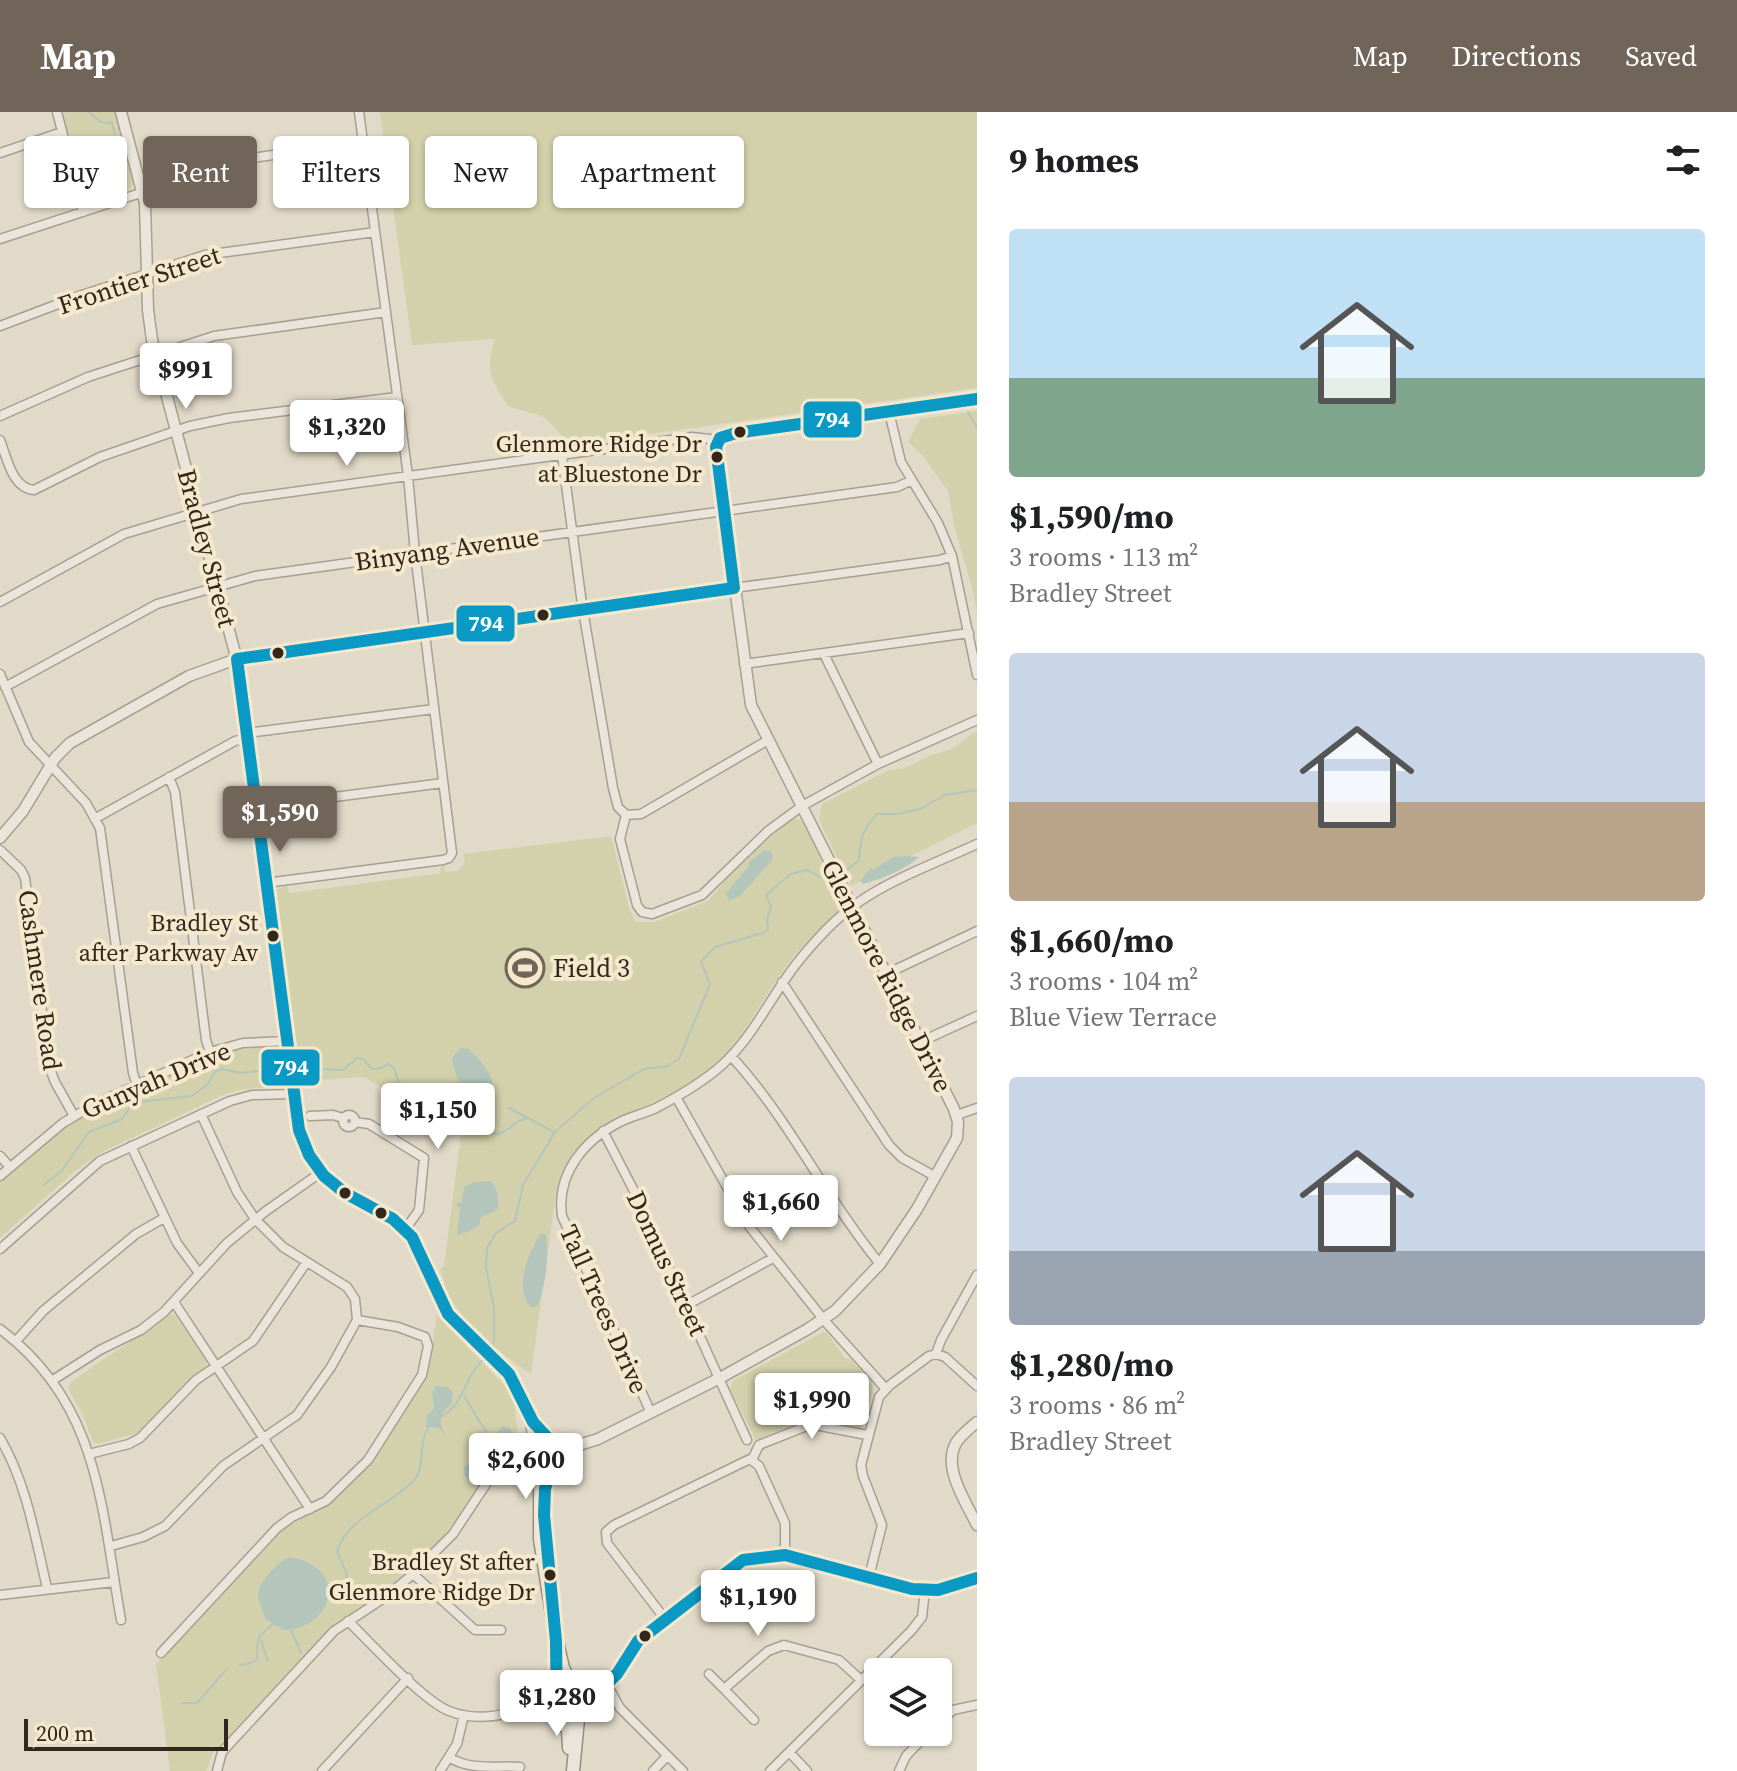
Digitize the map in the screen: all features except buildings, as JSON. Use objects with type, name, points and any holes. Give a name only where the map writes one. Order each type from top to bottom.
[{"type":"main road","points":[[545,1462],[530,1455],[542,1442],[558,1451],[545,1462],[538,1514],[557,1644],[563,1668],[580,1697],[572,1771]]},
{"type":"main road","points":[[557,1644],[554,1704],[568,1731],[572,1771]]},
{"type":"main road","points":[[556,1694],[567,1688],[575,1690]]},
{"type":"main road","points":[[560,1712],[572,1714],[580,1707]]},
{"type":"street","points":[[57,112],[83,212]]},
{"type":"street","name":"Bradley Street","points":[[121,112],[146,210],[149,325],[155,354],[237,659],[301,1140],[320,1173],[339,1190],[380,1211],[405,1230],[421,1253],[441,1303],[452,1319],[494,1358],[515,1383],[542,1442]]},
{"type":"street","points":[[359,112],[362,136]]},
{"type":"street","points":[[0,153],[62,132]]},
{"type":"street","points":[[0,239],[142,191],[273,155]]},
{"type":"street","points":[[266,883],[451,857],[408,476],[372,208]]},
{"type":"street","name":"Frontier Street","points":[[0,326],[147,273],[227,251],[375,232]]},
{"type":"street","points":[[0,416],[80,380],[214,336],[386,312]]},
{"type":"street","points":[[0,440],[18,483],[31,490],[100,457],[176,431],[229,418],[397,397]]},
{"type":"street","points":[[0,602],[136,529],[255,497],[692,437],[718,440],[736,433],[977,399]]},
{"type":"street","points":[[889,412],[898,453],[910,481],[938,523],[952,556],[977,675]]},
{"type":"street","name":"Glenmore Ridge Drive","points":[[545,1462],[720,1378],[824,1320],[880,1264],[936,1177],[957,1138],[957,1115],[750,702],[716,447],[718,440]]},
{"type":"street","points":[[562,455],[583,611],[618,807],[626,815],[641,814],[768,740]]},
{"type":"street","name":"Binyang Avenue","points":[[5,687],[149,608],[267,573],[897,487],[910,481]]},
{"type":"street","points":[[0,838],[23,811],[64,748],[81,735],[180,681],[237,659],[952,556]]},
{"type":"street","points":[[744,664],[969,633]]},
{"type":"street","points":[[824,654],[878,764]]},
{"type":"street","points":[[0,674],[29,742],[86,803],[96,818],[104,844],[137,1085]]},
{"type":"street","points":[[96,818],[248,736],[434,709]]},
{"type":"street","points":[[626,815],[621,829],[622,846],[638,908],[644,914],[650,914],[709,891],[752,846],[802,806],[878,764],[977,720]]},
{"type":"street","points":[[169,777],[175,792],[210,1052]]},
{"type":"street","points":[[257,807],[443,783]]},
{"type":"street","name":"Tall Trees Drive","points":[[651,1413],[562,1216],[561,1195],[568,1172],[580,1152],[603,1131],[676,1097],[705,1080],[731,1056],[814,942],[852,907],[977,844]]},
{"type":"street","name":"Cashmere Road","points":[[0,850],[25,878],[49,1066],[74,1116]]},
{"type":"street","points":[[886,974],[977,931]]},
{"type":"street","points":[[782,982],[889,1145],[902,1158],[936,1177]]},
{"type":"street","points":[[920,1042],[977,1016]]},
{"type":"street","name":"Gunyah Drive","points":[[0,1176],[74,1116],[137,1085],[210,1052],[243,1043],[286,1041]]},
{"type":"street","points":[[731,1056],[759,1089],[845,1221],[880,1264]]},
{"type":"street","points":[[0,1249],[92,1168],[131,1146],[243,1097],[293,1094]]},
{"type":"street","points":[[676,1097],[730,1196],[773,1258],[885,1388]]},
{"type":"street","points":[[957,1115],[977,1108]]},
{"type":"street","points":[[111,1546],[143,1537],[170,1522],[219,1469],[302,1409],[354,1330],[357,1320],[357,1304],[351,1291],[339,1280],[283,1247],[255,1219],[237,1192],[201,1114]]},
{"type":"street","points":[[310,1116],[343,1118],[351,1115],[355,1122],[369,1124],[424,1158],[419,1210],[405,1230]]},
{"type":"street","name":"Domus Street","points":[[603,1131],[687,1305],[747,1440]]},
{"type":"street","points":[[131,1146],[177,1243],[199,1273]]},
{"type":"street","points":[[0,1156],[10,1167]]},
{"type":"street","points":[[53,1380],[100,1350],[135,1334],[174,1302],[227,1243],[320,1173]]},
{"type":"street","points":[[16,1341],[55,1301],[136,1234],[164,1218]]},
{"type":"street","points":[[687,1305],[773,1258]]},
{"type":"street","points":[[89,1454],[129,1444],[140,1438],[196,1380],[253,1341],[306,1263]]},
{"type":"street","points":[[936,1354],[977,1275]]},
{"type":"street","points":[[174,1302],[310,1509]]},
{"type":"street","points":[[161,1653],[277,1528],[330,1497],[368,1460],[421,1377],[428,1343],[422,1335],[357,1320]]},
{"type":"street","points":[[0,1329],[16,1341],[53,1380],[74,1415],[89,1454],[111,1546],[121,1620]]},
{"type":"street","points":[[869,1577],[882,1525],[861,1469],[876,1403],[885,1388],[936,1354],[942,1355],[977,1386]]},
{"type":"street","points":[[977,1422],[957,1441],[951,1459],[954,1474],[977,1525]]},
{"type":"street","points":[[665,1619],[612,1549],[606,1540],[606,1532],[614,1525],[747,1460],[760,1445],[807,1426],[824,1426],[867,1435]]},
{"type":"street","points":[[0,1438],[15,1463],[27,1501],[47,1588]]},
{"type":"street","points":[[217,1771],[222,1752],[323,1642],[348,1621],[387,1596],[453,1534],[494,1472],[542,1442],[573,1447]]},
{"type":"street","points":[[512,1459],[545,1462]]},
{"type":"street","points":[[747,1460],[759,1466],[785,1523],[785,1555]]},
{"type":"street","points":[[580,1707],[622,1669],[638,1641],[743,1560],[785,1555],[925,1590],[951,1587],[977,1578]]},
{"type":"street","points":[[413,1574],[475,1630],[501,1630]]},
{"type":"street","points":[[0,1595],[114,1582]]},
{"type":"street","points":[[770,1771],[918,1623],[925,1590]]},
{"type":"street","points":[[348,1621],[447,1710],[484,1717],[529,1709],[560,1712]]},
{"type":"street","points":[[724,1689],[768,1651],[784,1645],[839,1660],[861,1680]]},
{"type":"street","points":[[709,1674],[754,1720]]},
{"type":"street","points":[[322,1771],[408,1678]]},
{"type":"street","points":[[575,1690],[605,1684]]},
{"type":"street","points":[[605,1684],[620,1708],[683,1771]]},
{"type":"street","points":[[529,1709],[556,1694]]},
{"type":"street","points":[[952,1711],[977,1705]]},
{"type":"street","points":[[440,1771],[450,1758],[464,1715]]},
{"type":"street","points":[[899,1771],[906,1756],[916,1746]]},
{"type":"street","points":[[790,1753],[807,1771]]},
{"type":"street","points":[[653,1771],[667,1756]]},
{"type":"street","points":[[450,1758],[475,1767],[520,1767]]},
{"type":"green space","points":[[61,112],[115,112],[122,136],[68,136]]},
{"type":"green space","points":[[380,112],[977,112],[977,388],[571,445],[544,417],[508,406],[491,374],[490,359],[495,339],[412,345],[393,208],[409,208],[409,136],[383,136]]},
{"type":"green space","points":[[127,156],[134,182],[127,189]]},
{"type":"green space","points":[[977,411],[977,613],[948,491],[923,456],[908,442],[920,419]]},
{"type":"green space","points":[[977,731],[977,823],[851,886],[819,820],[822,804],[889,770],[906,767],[953,748]]},
{"type":"green space","points":[[793,818],[801,820],[804,825],[842,902],[840,911],[791,960],[744,1030],[714,1065],[681,1089],[596,1132],[579,1147],[565,1167],[556,1194],[531,1374],[476,1331],[449,1296],[440,1269],[444,1266],[461,1134],[364,1077],[303,1081],[300,1077],[296,1047],[292,1047],[274,890],[287,886],[289,893],[436,874],[441,873],[440,867],[444,866],[446,872],[457,871],[465,864],[463,854],[611,836],[630,911],[636,922],[654,922],[708,901],[742,861]]},
{"type":"green space","points":[[276,1046],[280,1051],[284,1083],[281,1087],[244,1089],[223,1095],[102,1152],[76,1170],[0,1238],[0,1182],[81,1116],[203,1060],[235,1050]]},
{"type":"green space","points":[[170,1314],[175,1315],[207,1361],[205,1367],[192,1376],[137,1433],[98,1444],[93,1442],[69,1391],[70,1383]]},
{"type":"green space","points":[[437,1315],[506,1387],[514,1402],[518,1434],[515,1441],[497,1458],[435,1546],[378,1597],[332,1626],[213,1753],[206,1771],[170,1771],[156,1664],[282,1529],[330,1504],[369,1466],[428,1374]]},
{"type":"green space","points":[[823,1332],[872,1383],[873,1392],[862,1429],[810,1419],[756,1440],[730,1389],[733,1381]]},
{"type":"shaded area","points":[[765,850],[771,851],[773,859],[740,896],[729,901],[726,893],[749,862]]},
{"type":"shaded area","points":[[893,857],[919,857],[885,877],[863,884],[860,881],[871,868],[873,870]]},
{"type":"shaded area","points":[[461,1048],[469,1049],[490,1075],[493,1095],[483,1103],[466,1092],[455,1072],[452,1058]]},
{"type":"shaded area","points":[[491,1181],[498,1195],[497,1210],[480,1218],[480,1224],[470,1231],[457,1235],[460,1208],[456,1206],[462,1202],[464,1187],[474,1182]]},
{"type":"shaded area","points":[[540,1234],[546,1234],[546,1271],[537,1306],[532,1308],[523,1291],[524,1271]]},
{"type":"shaded area","points":[[436,1386],[448,1387],[453,1392],[452,1403],[441,1419],[447,1438],[439,1428],[426,1427],[427,1415],[434,1408],[432,1392]]},
{"type":"shaded area","points":[[503,1426],[513,1433],[511,1439],[479,1477],[469,1480],[464,1475],[464,1467],[477,1461]]},
{"type":"shaded area","points":[[290,1557],[310,1563],[322,1573],[328,1585],[328,1598],[323,1610],[313,1620],[300,1627],[283,1630],[265,1619],[258,1592],[271,1572]]},
{"type":"waterway","points":[[89,112],[101,122],[112,123],[115,136]]},
{"type":"waterway","points":[[968,412],[977,427]]},
{"type":"waterway","points":[[841,875],[859,860],[863,835],[877,814],[920,809],[945,795],[977,790]]},
{"type":"waterway","points":[[489,1349],[494,1342],[494,1308],[486,1268],[487,1248],[496,1233],[515,1221],[523,1185],[555,1132],[594,1098],[644,1069],[668,1066],[679,1059],[710,984],[701,962],[715,947],[768,929],[771,906],[766,895],[791,874],[807,870],[828,881],[832,879]]},
{"type":"waterway","points":[[295,1067],[343,1070],[357,1058],[363,1059],[372,1069],[389,1064],[404,1089],[465,1126],[491,1134],[501,1133],[528,1118]]},
{"type":"waterway","points":[[44,1185],[62,1170],[89,1132],[122,1119],[131,1106],[139,1102],[192,1096],[208,1084],[215,1072],[222,1069],[240,1073],[285,1068]]},
{"type":"waterway","points":[[509,1108],[554,1132]]},
{"type":"waterway","points":[[439,1418],[456,1403],[486,1355]]},
{"type":"waterway","points":[[464,1396],[491,1440]]},
{"type":"waterway","points":[[329,1594],[343,1588],[346,1583],[346,1572],[337,1552],[342,1540],[359,1521],[405,1489],[418,1475],[428,1428]]},
{"type":"waterway","points":[[240,1665],[254,1662],[259,1637],[272,1625]]},
{"type":"waterway","points":[[291,1630],[301,1653]]},
{"type":"waterway","points":[[261,1640],[268,1661]]},
{"type":"waterway","points":[[182,1703],[197,1703],[226,1670]]},
{"type":"transit line","name":"794","points":[[734,588],[716,447],[720,438],[736,433],[977,399]]},
{"type":"transit line","name":"794","points":[[237,659],[734,588]]},
{"type":"transit line","name":"794","points":[[237,659],[299,1130],[309,1155],[324,1176],[345,1193],[393,1219],[412,1237],[448,1314],[509,1374],[533,1422],[557,1448],[545,1489],[544,1515],[556,1641],[557,1710],[566,1715],[575,1713],[617,1674],[638,1641],[743,1560],[785,1555],[912,1589],[938,1590],[977,1578]]},
{"type":"place","name":"Glenmore Ridge Dr at Bluestone Dr","points":[[717,457]]},
{"type":"place","name":"Bradley St after Parkway Av","points":[[273,936]]},
{"type":"place","name":"Field 3","points":[[525,968]]},
{"type":"place","name":"Bradley St after Glenmore Ridge Dr","points":[[550,1575]]}]
